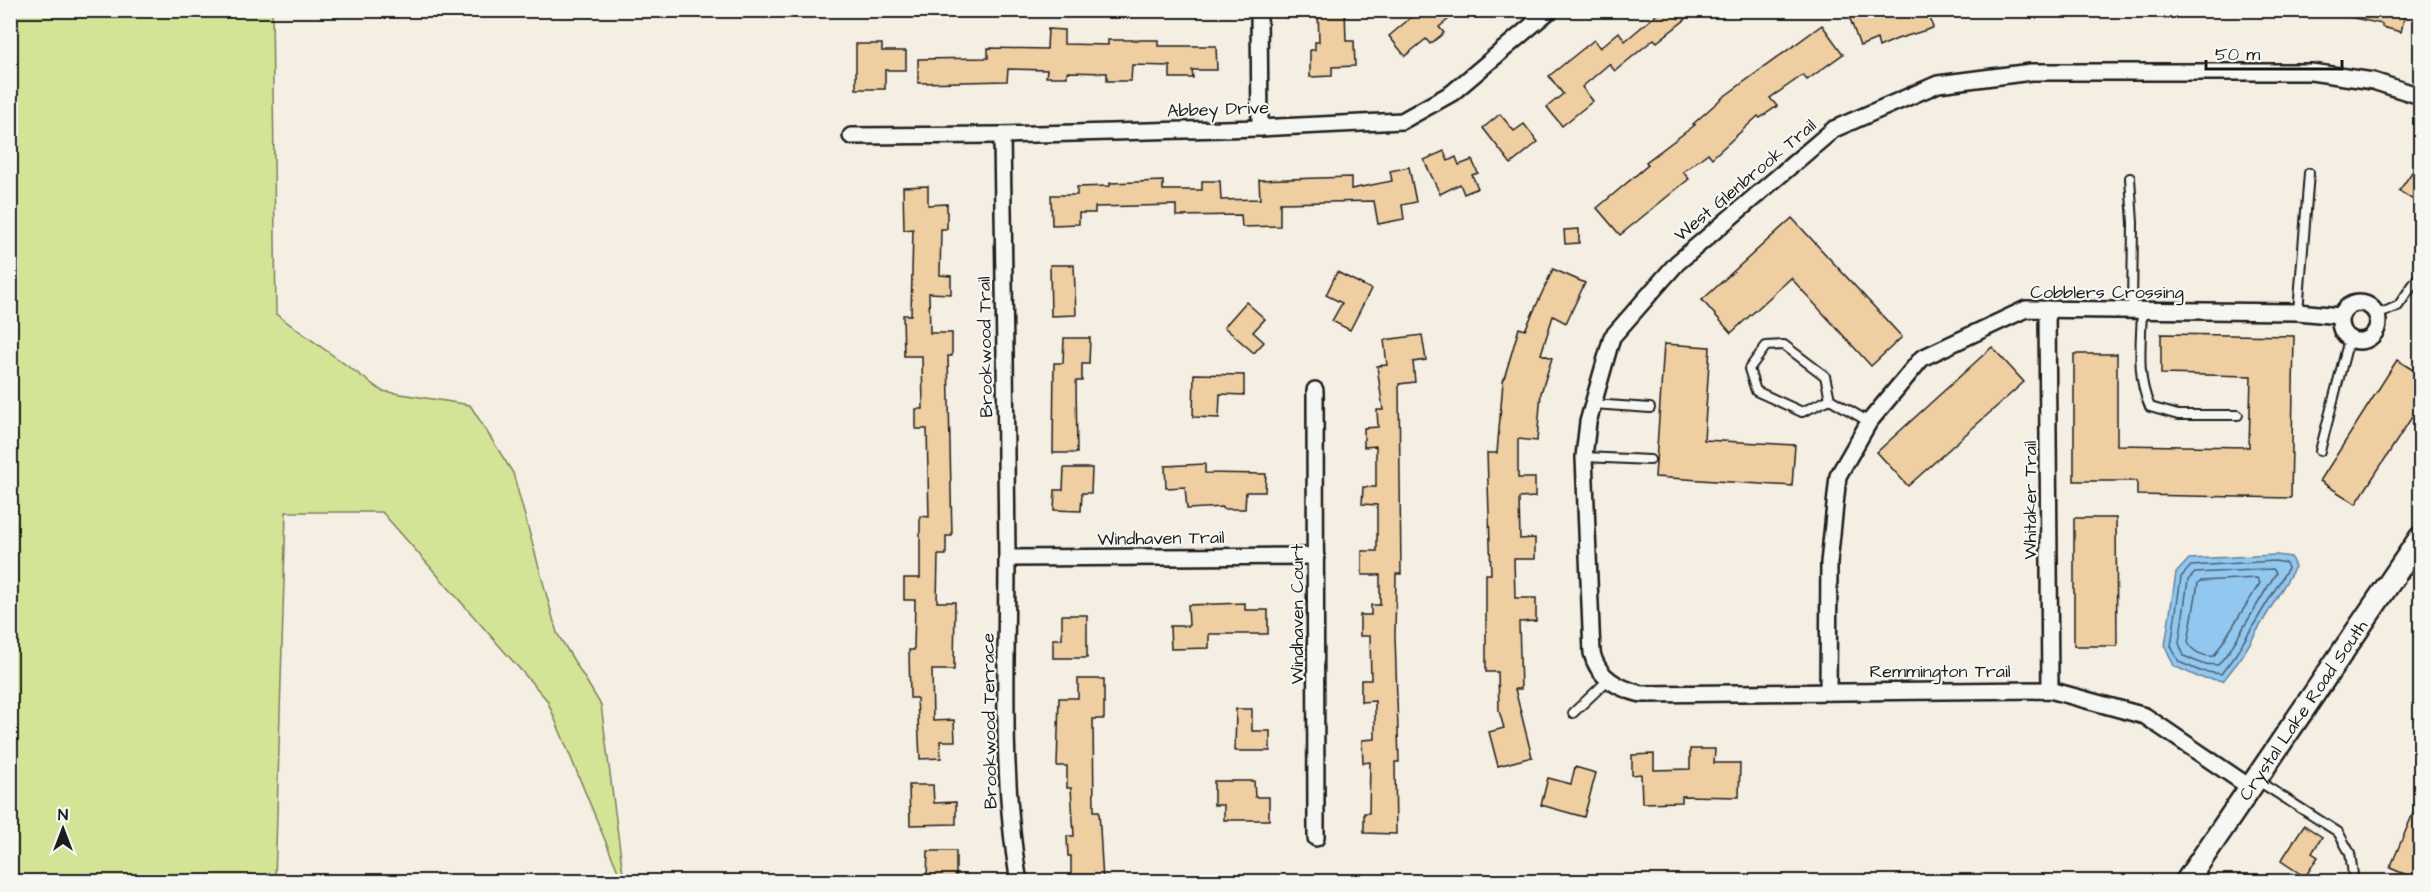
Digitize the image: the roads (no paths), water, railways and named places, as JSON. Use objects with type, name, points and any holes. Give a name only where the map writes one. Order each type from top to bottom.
[{"type":"street","points":[[1259,10],[1260,128]]},
{"type":"street","name":"Abbey Drive","points":[[851,136],[1002,135],[1260,128],[1402,120],[1452,93],[1550,10]]},
{"type":"street","name":"West Glenbrook Trail","points":[[1608,680],[1599,671],[1592,652],[1584,457],[1588,422],[1612,337],[1677,263],[1834,129],[1938,84],[2031,72],[2311,72],[2373,81],[2421,96]]},
{"type":"street","name":"Brookwood Trail","points":[[1002,135],[1007,558]]},
{"type":"street","points":[[2359,302],[2370,306],[2376,315],[2378,322],[2374,335],[2362,341],[2349,339],[2340,329],[2340,316],[2347,306],[2359,302]]},
{"type":"street","name":"Cobblers Crossing","points":[[1828,692],[1829,563],[1838,476],[1869,423],[1922,358],[2026,309],[2298,312],[2340,316]]},
{"type":"street","name":"Whitaker Trail","points":[[2047,309],[2050,690]]},
{"type":"street","name":"Windhaven Court","points":[[1315,390],[1316,837]]},
{"type":"street","name":"Crystal Lake Road South","points":[[2186,882],[2421,538]]},
{"type":"street","name":"Windhaven Trail","points":[[1007,558],[1316,556]]},
{"type":"street","name":"Brookwood Terrace","points":[[1007,558],[1005,736],[1012,843],[1019,882]]},
{"type":"street","name":"Remmington Trail","points":[[1608,680],[1641,694],[2050,690],[2145,716],[2254,784]]},
{"type":"lane","points":[[2298,312],[2309,173]]},
{"type":"lane","points":[[2130,178],[2142,390],[2150,407],[2178,415],[2238,415]]},
{"type":"lane","points":[[2376,315],[2398,306],[2421,274]]},
{"type":"lane","points":[[2320,451],[2349,339]]},
{"type":"lane","points":[[1830,399],[1802,412],[1756,391],[1749,369],[1766,346],[1784,345],[1826,376],[1830,399],[1869,423]]},
{"type":"lane","points":[[1593,404],[1650,408]]},
{"type":"lane","points":[[1584,457],[1650,460]]},
{"type":"lane","points":[[1573,713],[1608,680]]},
{"type":"lane","points":[[2254,784],[2338,832],[2350,853],[2354,882]]},
{"type":"water","points":[[2276,555],[2291,557],[2295,567],[2241,658],[2223,681],[2198,677],[2174,666],[2165,646],[2176,573],[2189,559]]}]
